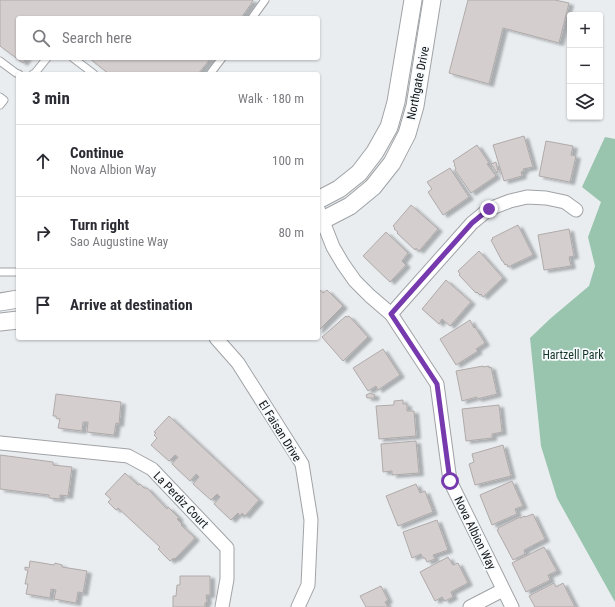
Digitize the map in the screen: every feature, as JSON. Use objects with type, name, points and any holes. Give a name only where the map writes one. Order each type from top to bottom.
[{"type":"street","name":"Northgate Drive","points":[[320,199],[339,189],[359,173],[375,152],[389,127],[396,102],[413,0]]},
{"type":"street","name":"Northgate Drive","points":[[320,217],[350,206],[373,187],[392,163],[407,134],[415,106],[432,0]]},
{"type":"street","points":[[391,314],[472,223],[489,209],[510,200],[528,197],[546,198],[565,202],[576,210]]},
{"type":"street","name":"Nova Albion Way","points":[[320,217],[340,258],[355,281],[391,314],[437,384],[450,481],[512,607]]},
{"type":"street","points":[[0,302],[16,299]]},
{"type":"street","points":[[0,322],[16,320]]},
{"type":"street","name":"El Faisan Drive","points":[[218,340],[238,363],[302,464],[311,520],[308,586],[298,607]]},
{"type":"street","name":"La Perdiz Court","points":[[0,443],[128,456],[152,469],[228,548],[227,579],[222,607]]},
{"type":"street","points":[[470,607],[503,590]]},
{"type":"lane","points":[[253,16],[265,0]]},
{"type":"lane","points":[[36,72],[45,60]]},
{"type":"lane","points":[[76,60],[91,72]]},
{"type":"lane","points":[[212,72],[220,60]]},
{"type":"lane","points":[[0,61],[16,73]]},
{"type":"lane","points":[[0,97],[4,100],[0,105]]},
{"type":"lane","points":[[0,272],[16,272]]},
{"type":"green space","name":"Hartzell Park","points":[[605,137],[615,139],[615,602],[557,498],[541,446],[530,338],[589,286],[595,266],[588,237],[601,202],[582,187]]},
{"type":"building","points":[[0,0],[253,0],[242,16],[16,16],[16,58],[0,46]]},
{"type":"building","points":[[468,0],[555,0],[569,3],[559,43],[503,28],[489,84],[449,73]]},
{"type":"building","points":[[92,60],[209,60],[200,72],[106,72]]},
{"type":"building","points":[[524,136],[533,167],[523,169],[524,171],[521,172],[522,176],[504,181],[493,145]]},
{"type":"building","points":[[546,141],[573,146],[571,155],[576,156],[570,182],[539,176]]},
{"type":"building","points":[[477,145],[489,163],[487,164],[496,176],[471,193],[455,170],[456,168],[453,161]]},
{"type":"building","points":[[496,162],[498,172],[497,173],[491,164]]},
{"type":"building","points":[[450,168],[469,197],[443,215],[428,192],[432,189],[427,182]]},
{"type":"building","points":[[411,205],[438,229],[419,251],[416,248],[415,250],[397,233],[398,232],[393,226]]},
{"type":"building","points":[[518,225],[533,255],[508,267],[507,264],[505,265],[502,261],[491,240],[493,239],[492,238]]},
{"type":"building","points":[[569,229],[574,256],[569,257],[571,266],[544,270],[538,235]]},
{"type":"building","points":[[386,232],[408,253],[402,261],[406,265],[390,282],[363,256]]},
{"type":"building","points":[[479,251],[503,278],[483,297],[481,294],[476,293],[459,275],[460,274],[458,271]]},
{"type":"building","points":[[446,280],[471,302],[450,326],[442,319],[439,324],[422,309]]},
{"type":"building","points":[[320,290],[323,293],[327,290],[343,306],[320,329]]},
{"type":"building","points":[[346,316],[349,316],[368,337],[343,361],[322,337]]},
{"type":"building","points":[[470,320],[485,343],[476,349],[478,351],[456,365],[440,339]]},
{"type":"building","points":[[383,349],[400,375],[378,390],[376,386],[368,391],[353,368]]},
{"type":"building","points":[[489,366],[489,368],[491,367],[497,394],[462,401],[456,371]]},
{"type":"building","points":[[370,393],[375,395],[374,398],[367,398],[366,395]]},
{"type":"building","points":[[56,394],[121,402],[119,424],[116,423],[114,435],[87,432],[88,422],[83,422],[82,431],[58,428],[60,419],[53,416]]},
{"type":"building","points":[[403,400],[403,404],[407,404],[407,411],[414,411],[416,436],[379,439],[376,406],[394,405],[394,401]]},
{"type":"building","points":[[499,405],[502,432],[492,434],[492,438],[466,441],[462,409]]},
{"type":"building","points":[[169,416],[259,500],[245,516],[242,513],[240,516],[238,513],[231,520],[214,504],[220,497],[217,494],[211,500],[193,484],[199,477],[196,474],[190,481],[172,464],[178,457],[175,455],[169,461],[151,445],[157,438],[154,435],[156,433],[154,432]]},
{"type":"building","points":[[416,441],[419,473],[392,475],[392,471],[383,472],[381,444]]},
{"type":"building","points":[[503,445],[511,476],[475,485],[469,464],[474,462],[472,454]]},
{"type":"building","points":[[0,455],[53,462],[53,465],[72,467],[68,496],[60,495],[60,499],[49,498],[49,495],[0,489]]},
{"type":"building","points":[[125,473],[138,485],[140,484],[144,488],[147,488],[167,509],[168,507],[179,518],[177,519],[182,524],[181,525],[195,538],[175,559],[174,558],[170,561],[158,549],[160,547],[118,508],[116,510],[108,502],[111,499],[105,494]]},
{"type":"building","points":[[512,481],[523,506],[515,509],[517,514],[492,525],[480,495]]},
{"type":"building","points":[[416,484],[420,493],[425,491],[433,512],[398,526],[386,496]]},
{"type":"building","points":[[533,514],[545,539],[524,550],[525,554],[513,560],[497,530],[499,529],[498,528],[520,517]]},
{"type":"building","points":[[437,520],[448,550],[433,555],[435,559],[427,562],[421,554],[412,558],[403,532]]},
{"type":"building","points":[[544,547],[557,571],[548,575],[550,580],[526,592],[512,563]]},
{"type":"building","points":[[448,557],[453,565],[458,563],[468,583],[451,592],[453,597],[445,601],[442,597],[435,601],[420,572]]},
{"type":"building","points":[[30,561],[54,565],[55,563],[62,565],[62,567],[87,571],[83,593],[78,592],[76,603],[54,599],[56,590],[51,589],[50,598],[26,594],[28,584],[25,584],[28,570],[25,570],[25,567],[29,568]]},
{"type":"building","points":[[180,576],[210,576],[210,595],[206,595],[207,602],[205,603],[205,607],[173,607],[173,596],[176,596],[177,585],[180,585]]},
{"type":"building","points":[[554,583],[556,587],[563,583],[575,607],[535,607],[529,596]]},
{"type":"building","points":[[381,586],[388,600],[385,602],[388,607],[366,607],[360,596]]},
{"type":"route","points":[[450,481],[437,384],[391,314],[472,223],[489,209]]}]
